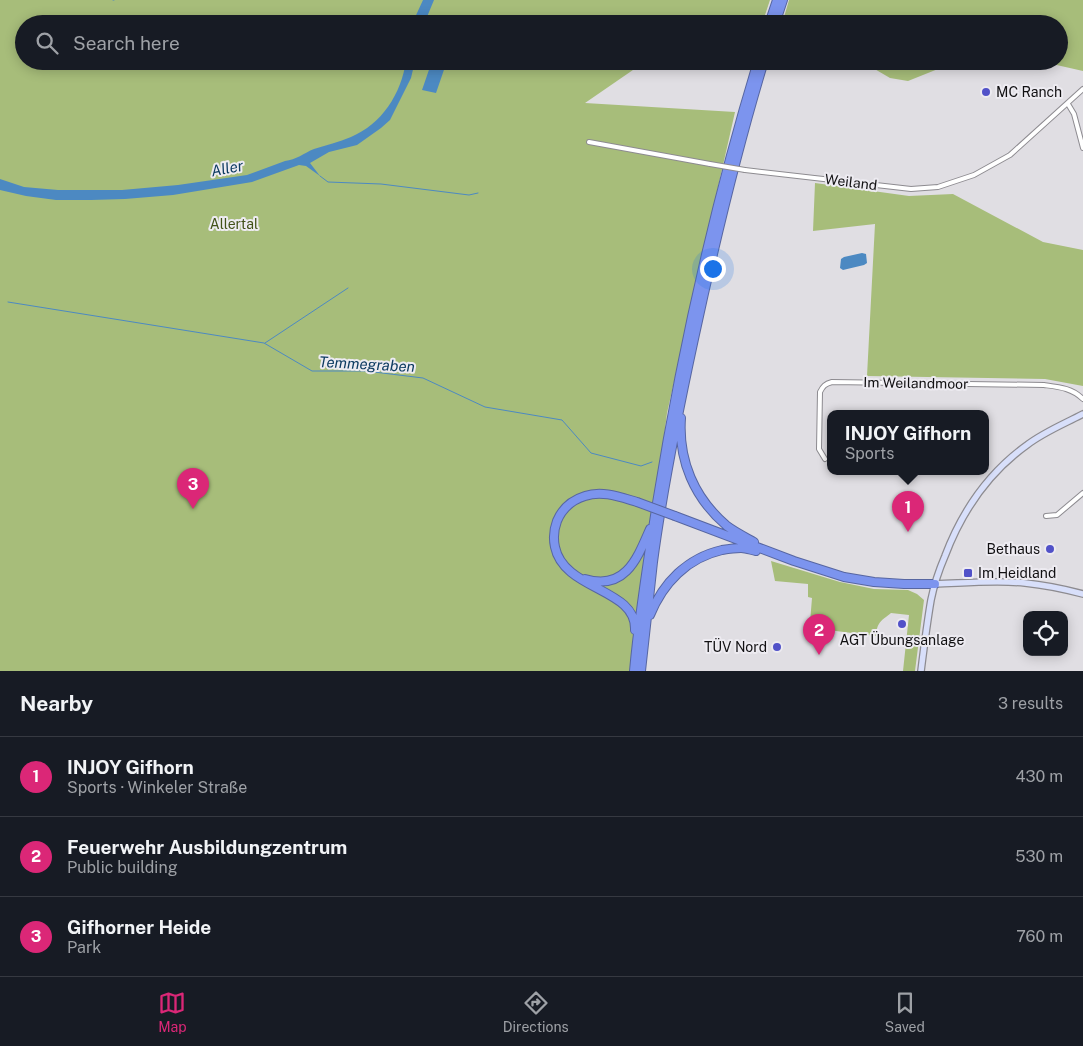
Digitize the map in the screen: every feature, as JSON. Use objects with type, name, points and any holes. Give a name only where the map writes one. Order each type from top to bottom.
[{"type":"highway","points":[[772,15],[776,0]]},
{"type":"highway","points":[[779,15],[783,0]]},
{"type":"highway","points":[[634,671],[636,646],[666,446],[696,299],[728,165],[755,70]]},
{"type":"highway","points":[[641,671],[654,561],[684,384],[733,170],[761,70]]},
{"type":"highway","points":[[684,384],[681,441],[683,458],[704,502],[728,526],[777,556]]},
{"type":"highway","points":[[636,646],[634,620],[627,608],[615,598],[576,576],[560,561],[554,545],[555,528],[565,509],[579,498],[596,493],[614,495],[675,516],[777,556],[844,577],[874,582],[935,584]]},
{"type":"highway","points":[[576,576],[599,581],[610,580],[622,575],[636,561],[654,521]]},
{"type":"highway","points":[[646,624],[655,602],[665,586],[692,562],[703,556],[727,549],[740,548],[777,556]]},
{"type":"street","name":"Weiland","points":[[589,142],[745,170],[911,189],[938,186],[974,175],[1010,155],[1083,89]]},
{"type":"street","points":[[1068,104],[1074,114],[1083,148]]},
{"type":"street","name":"Im Weilandmoor","points":[[825,459],[819,449],[820,392],[826,383],[1052,386],[1066,388],[1083,398]]},
{"type":"street","points":[[921,671],[935,584],[956,528],[971,502],[993,475],[1015,454],[1043,434],[1083,414]]},
{"type":"street","points":[[1046,516],[1057,515],[1083,493]]},
{"type":"street","points":[[935,584],[1026,583],[1060,588],[1083,594]]},
{"type":"green space","name":"Allertal","points":[[0,0],[770,0],[765,15],[15,15],[15,70],[633,70],[585,103],[735,112],[667,413],[635,671],[0,671]]},
{"type":"green space","points":[[789,0],[1083,0],[1083,71],[1068,68],[1068,15],[785,15]]},
{"type":"green space","points":[[876,70],[936,70],[908,81],[890,78]]},
{"type":"green space","points":[[815,183],[909,196],[953,194],[1043,242],[1083,250],[1083,386],[1045,379],[867,376],[875,224],[813,231]]},
{"type":"green space","points":[[771,561],[840,582],[874,589],[908,590],[917,594],[924,600],[915,671],[903,671],[909,615],[891,613],[880,622],[876,636],[828,630],[827,641],[809,635],[812,598],[808,597],[808,584],[775,581]]},
{"type":"water","points":[[423,0],[434,0],[428,15],[416,15]]},
{"type":"water","points":[[404,70],[413,70],[411,78],[390,120],[357,145],[329,152],[310,163],[320,176],[306,166],[299,165],[252,182],[173,195],[125,199],[56,200],[0,190],[0,179],[24,187],[58,190],[122,190],[178,185],[247,175],[351,137],[362,131],[381,116],[395,96]]},
{"type":"water","points":[[429,70],[444,70],[436,93],[422,90]]},
{"type":"water","points":[[862,253],[866,254],[867,263],[843,270],[840,268],[841,259]]},
{"type":"waterway","points":[[320,176],[328,182],[381,184],[469,195],[478,193]]},
{"type":"waterway","points":[[265,343],[348,288]]},
{"type":"waterway","name":"Temmegraben","points":[[8,302],[264,343],[312,371],[366,371],[423,378],[485,407],[562,420],[591,453],[641,466],[652,462]]},
{"type":"place","name":"MC Ranch","points":[[986,92]]},
{"type":"place","name":"Gifhorner Heide","points":[[193,509]]},
{"type":"place","name":"INJOY Gifhorn","points":[[908,532]]},
{"type":"place","name":"Bethaus","points":[[1050,549]]},
{"type":"place","name":"Im Heidland","points":[[968,573]]},
{"type":"place","name":"AGT Übungsanlage","points":[[902,624]]},
{"type":"place","name":"TÜV Nord","points":[[777,647]]},
{"type":"place","name":"Feuerwehr Ausbildungzentrum","points":[[819,655]]},
{"type":"water label","name":"Aller","points":[[227,168]]}]
